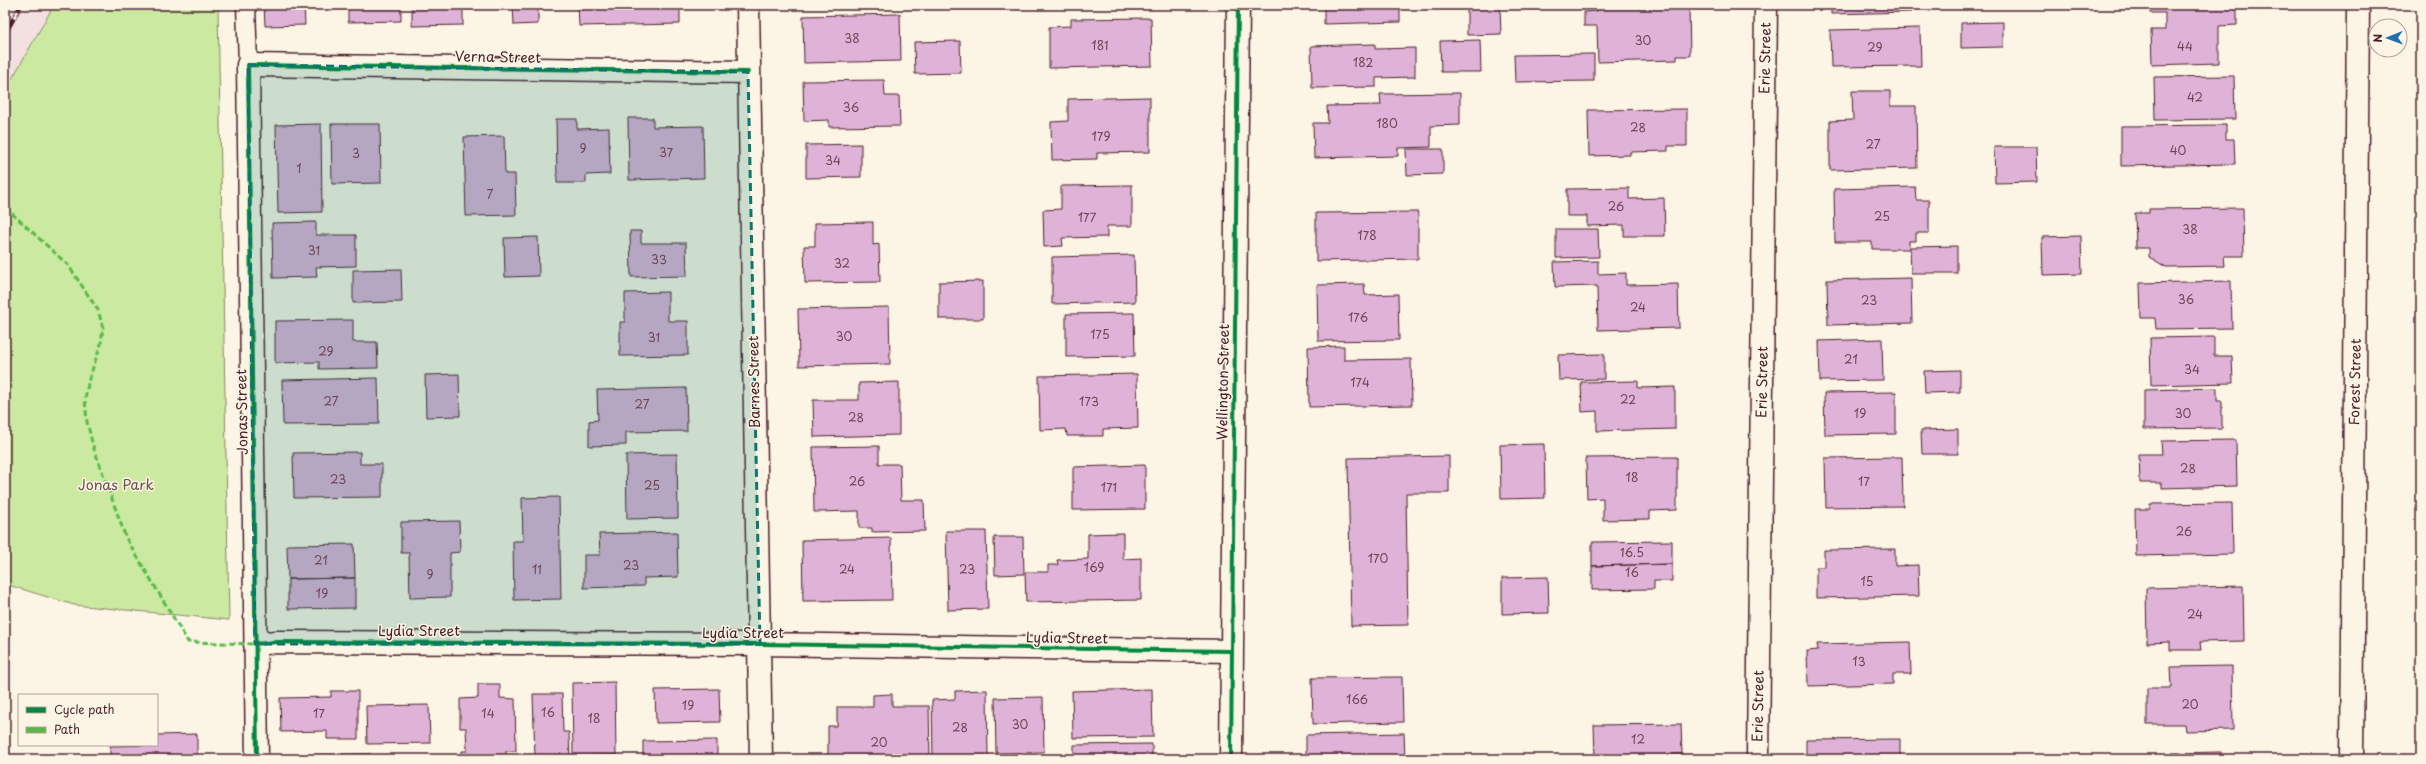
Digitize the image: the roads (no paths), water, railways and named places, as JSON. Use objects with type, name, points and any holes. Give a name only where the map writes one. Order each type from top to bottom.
[{"type":"street","name":"Barnes Street","points":[[748,5],[761,759]]},
{"type":"street","name":"Wellington Street","points":[[1231,759],[1238,5]]},
{"type":"street","name":"Erie Street","points":[[1758,759],[1766,5]]},
{"type":"street","name":"Forest Street","points":[[2352,759],[2358,5]]},
{"type":"street","name":"Verna Street","points":[[248,65],[748,72]]},
{"type":"street","name":"Jonas Street","points":[[248,65],[257,759]]},
{"type":"street","name":"Lydia Street","points":[[255,644],[285,642],[760,644],[1231,651]]},
{"type":"lane","points":[[246,5],[248,65]]},
{"type":"railway","points":[[5,34],[21,5]]},
{"type":"park label","name":"Jonas Park","points":[[116,485]]}]
